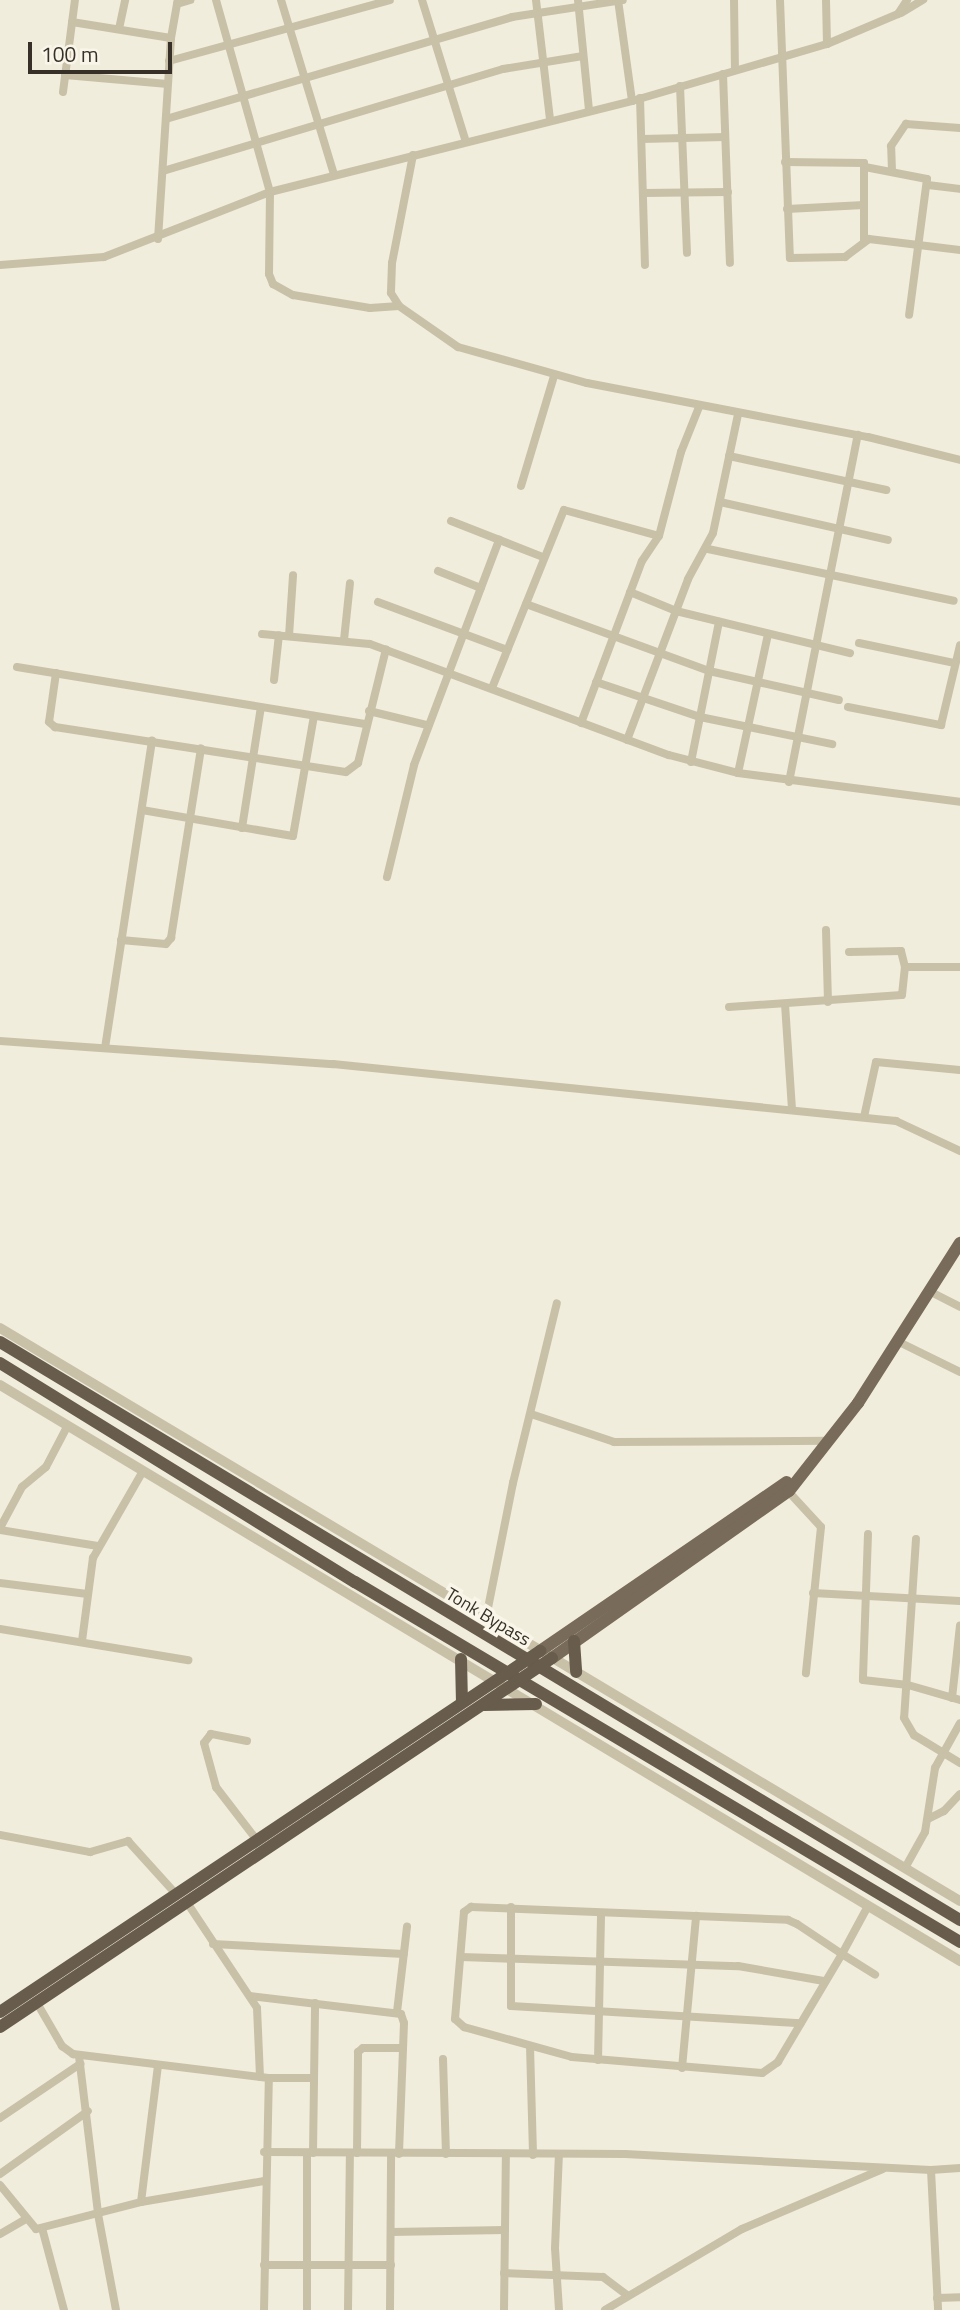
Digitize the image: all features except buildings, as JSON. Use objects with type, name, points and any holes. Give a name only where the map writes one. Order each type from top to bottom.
[{"type":"highway","name":"Tonk Bypass","points":[[0,1342],[960,1920]]},
{"type":"highway","points":[[0,1363],[561,1705],[960,1942]]},
{"type":"highway","points":[[574,1641],[576,1672]]},
{"type":"highway","points":[[0,2027],[37,2003],[256,1839],[540,1651]]},
{"type":"highway","points":[[0,2012],[552,1658]]},
{"type":"highway","points":[[461,1659],[462,1702]]},
{"type":"highway","points":[[481,1706],[536,1704]]},
{"type":"main road","points":[[552,1658],[786,1488],[802,1472],[829,1441],[960,1243]]},
{"type":"main road","points":[[540,1651],[786,1488]]},
{"type":"street","points":[[63,92],[75,0]]},
{"type":"street","points":[[119,29],[125,0]]},
{"type":"street","points":[[158,239],[171,38],[177,2],[190,0]]},
{"type":"street","points":[[216,0],[270,192],[269,274],[280,291],[370,309],[399,306]]},
{"type":"street","points":[[281,0],[334,174]]},
{"type":"street","points":[[169,61],[390,0]]},
{"type":"street","points":[[422,0],[466,139]]},
{"type":"street","points":[[536,0],[550,120]]},
{"type":"street","points":[[166,119],[537,12],[579,3],[620,0],[642,139],[645,265]]},
{"type":"street","points":[[734,0],[735,70]]},
{"type":"street","points":[[780,0],[790,258],[850,255],[864,240],[865,167]]},
{"type":"street","points":[[826,0],[827,44]]},
{"type":"street","points":[[898,15],[907,0]]},
{"type":"street","points":[[0,265],[104,257],[158,239],[205,215],[270,192],[466,139],[636,100],[781,59],[827,44],[898,15],[923,0]]},
{"type":"street","points":[[579,3],[589,110]]},
{"type":"street","points":[[72,22],[171,38]]},
{"type":"street","points":[[163,171],[449,87],[544,61],[583,56]]},
{"type":"street","points":[[723,74],[730,263]]},
{"type":"street","points":[[65,75],[168,84]]},
{"type":"street","points":[[680,86],[687,253]]},
{"type":"street","points":[[892,171],[891,146],[906,124],[960,128]]},
{"type":"street","points":[[642,139],[725,136]]},
{"type":"street","points":[[413,155],[391,263],[391,293],[399,306],[458,347],[554,376],[699,407],[858,435],[960,460]]},
{"type":"street","points":[[785,162],[857,160],[865,167],[925,176],[928,185],[916,244],[909,315]]},
{"type":"street","points":[[928,185],[960,189]]},
{"type":"street","points":[[644,193],[728,192]]},
{"type":"street","points":[[787,209],[864,205]]},
{"type":"street","points":[[864,240],[960,250]]},
{"type":"street","points":[[521,486],[554,376]]},
{"type":"street","points":[[581,723],[630,592],[659,536],[681,452],[699,407]]},
{"type":"street","points":[[627,740],[694,566],[708,549],[738,414]]},
{"type":"street","points":[[789,782],[837,528],[858,435]]},
{"type":"street","points":[[729,456],[886,490]]},
{"type":"street","points":[[720,502],[888,540]]},
{"type":"street","points":[[492,688],[564,510],[659,536]]},
{"type":"street","points":[[451,522],[543,557]]},
{"type":"street","points":[[387,877],[427,725],[499,540]]},
{"type":"street","points":[[708,549],[954,601]]},
{"type":"street","points":[[438,570],[481,588]]},
{"type":"street","points":[[289,636],[293,575]]},
{"type":"street","points":[[344,640],[350,583]]},
{"type":"street","points":[[630,592],[676,611],[850,653]]},
{"type":"street","points":[[378,602],[508,650]]},
{"type":"street","points":[[526,604],[659,656],[757,684],[839,700]]},
{"type":"street","points":[[691,762],[719,622]]},
{"type":"street","points":[[262,634],[344,640],[386,649],[691,762],[789,782],[960,802]]},
{"type":"street","points":[[738,773],[768,634]]},
{"type":"street","points":[[274,680],[279,635]]},
{"type":"street","points":[[859,643],[955,663]]},
{"type":"street","points":[[848,708],[941,725],[960,645]]},
{"type":"street","points":[[57,673],[51,725],[305,766],[352,771],[386,649]]},
{"type":"street","points":[[17,667],[366,724]]},
{"type":"street","points":[[596,682],[642,701],[700,717],[796,739],[832,744]]},
{"type":"street","points":[[242,828],[261,707]]},
{"type":"street","points":[[369,711],[427,725]]},
{"type":"street","points":[[142,810],[293,836],[314,716]]},
{"type":"street","points":[[105,1048],[152,741]]},
{"type":"street","points":[[121,940],[169,942],[201,748]]},
{"type":"street","points":[[826,930],[828,1002]]},
{"type":"street","points":[[729,1007],[902,995],[905,967],[901,951],[849,952]]},
{"type":"street","points":[[905,967],[960,967]]},
{"type":"street","points":[[785,1004],[792,1109]]},
{"type":"street","points":[[0,1041],[333,1064],[864,1117],[896,1121],[960,1151]]},
{"type":"street","points":[[864,1117],[876,1062],[960,1070]]},
{"type":"street","points":[[929,1291],[960,1307]]},
{"type":"street","points":[[486,1618],[557,1303]]},
{"type":"street","points":[[0,1328],[960,1901]]},
{"type":"street","points":[[897,1341],[960,1372]]},
{"type":"street","points":[[0,1385],[496,1679],[960,1961]]},
{"type":"street","points":[[531,1414],[614,1442],[829,1441]]},
{"type":"street","points":[[68,1425],[46,1467],[22,1487],[0,1529],[98,1546]]},
{"type":"street","points":[[82,1642],[87,1594],[98,1546],[143,1471]]},
{"type":"street","points":[[786,1488],[821,1527],[806,1673]]},
{"type":"street","points":[[868,1534],[863,1680],[908,1685],[956,1699],[960,1625]]},
{"type":"street","points":[[916,1539],[904,1718],[908,1730],[960,1763]]},
{"type":"street","points":[[0,1583],[87,1594]]},
{"type":"street","points":[[813,1593],[960,1601]]},
{"type":"street","points":[[0,1629],[188,1660]]},
{"type":"street","points":[[905,1867],[928,1819],[930,1782],[942,1752],[960,1723]]},
{"type":"street","points":[[247,1741],[211,1734],[205,1743],[216,1787],[256,1839]]},
{"type":"street","points":[[928,1819],[944,1811],[960,1794]]},
{"type":"street","points":[[0,1835],[90,1852],[128,1841],[181,1897],[250,1996],[260,2015],[265,2078],[264,2310]]},
{"type":"street","points":[[868,1906],[842,1954],[778,2062],[762,2074],[598,2060],[530,2046],[458,2023],[460,1957],[466,1909],[511,1907],[788,1920],[842,1954],[875,1975]]},
{"type":"street","points":[[511,1907],[511,2006],[801,2023]]},
{"type":"street","points":[[598,2060],[601,1913]]},
{"type":"street","points":[[682,2068],[696,1916]]},
{"type":"street","points":[[390,2310],[391,2232],[404,2023],[397,2012],[407,1927]]},
{"type":"street","points":[[213,1944],[404,1954]]},
{"type":"street","points":[[460,1957],[693,1963],[780,1970],[824,1982]]},
{"type":"street","points":[[250,1996],[397,2012]]},
{"type":"street","points":[[37,2003],[62,2046],[79,2060],[158,2065],[265,2078],[313,2078]]},
{"type":"street","points":[[307,2310],[315,2003]]},
{"type":"street","points":[[530,2046],[533,2155]]},
{"type":"street","points":[[348,2310],[358,2052],[363,2048],[403,2048]]},
{"type":"street","points":[[443,2059],[446,2154]]},
{"type":"street","points":[[79,2060],[88,2111],[98,2214],[116,2310]]},
{"type":"street","points":[[0,2118],[79,2060]]},
{"type":"street","points":[[141,2202],[158,2065]]},
{"type":"street","points":[[0,2174],[88,2111]]},
{"type":"street","points":[[264,2152],[661,2155],[885,2168],[960,2168]]},
{"type":"street","points":[[504,2310],[506,2154]]},
{"type":"street","points":[[559,2154],[555,2273],[559,2310]]},
{"type":"street","points":[[605,2310],[627,2294],[743,2229],[885,2168]]},
{"type":"street","points":[[931,2170],[938,2310]]},
{"type":"street","points":[[0,2185],[31,2228],[43,2228],[53,2221],[98,2214],[141,2202],[264,2181]]},
{"type":"street","points":[[0,2234],[24,2220]]},
{"type":"street","points":[[43,2228],[64,2310]]},
{"type":"street","points":[[391,2232],[505,2230]]},
{"type":"street","points":[[264,2264],[391,2265]]},
{"type":"street","points":[[504,2273],[603,2277],[627,2294]]},
{"type":"street","points":[[937,2298],[960,2297]]}]
